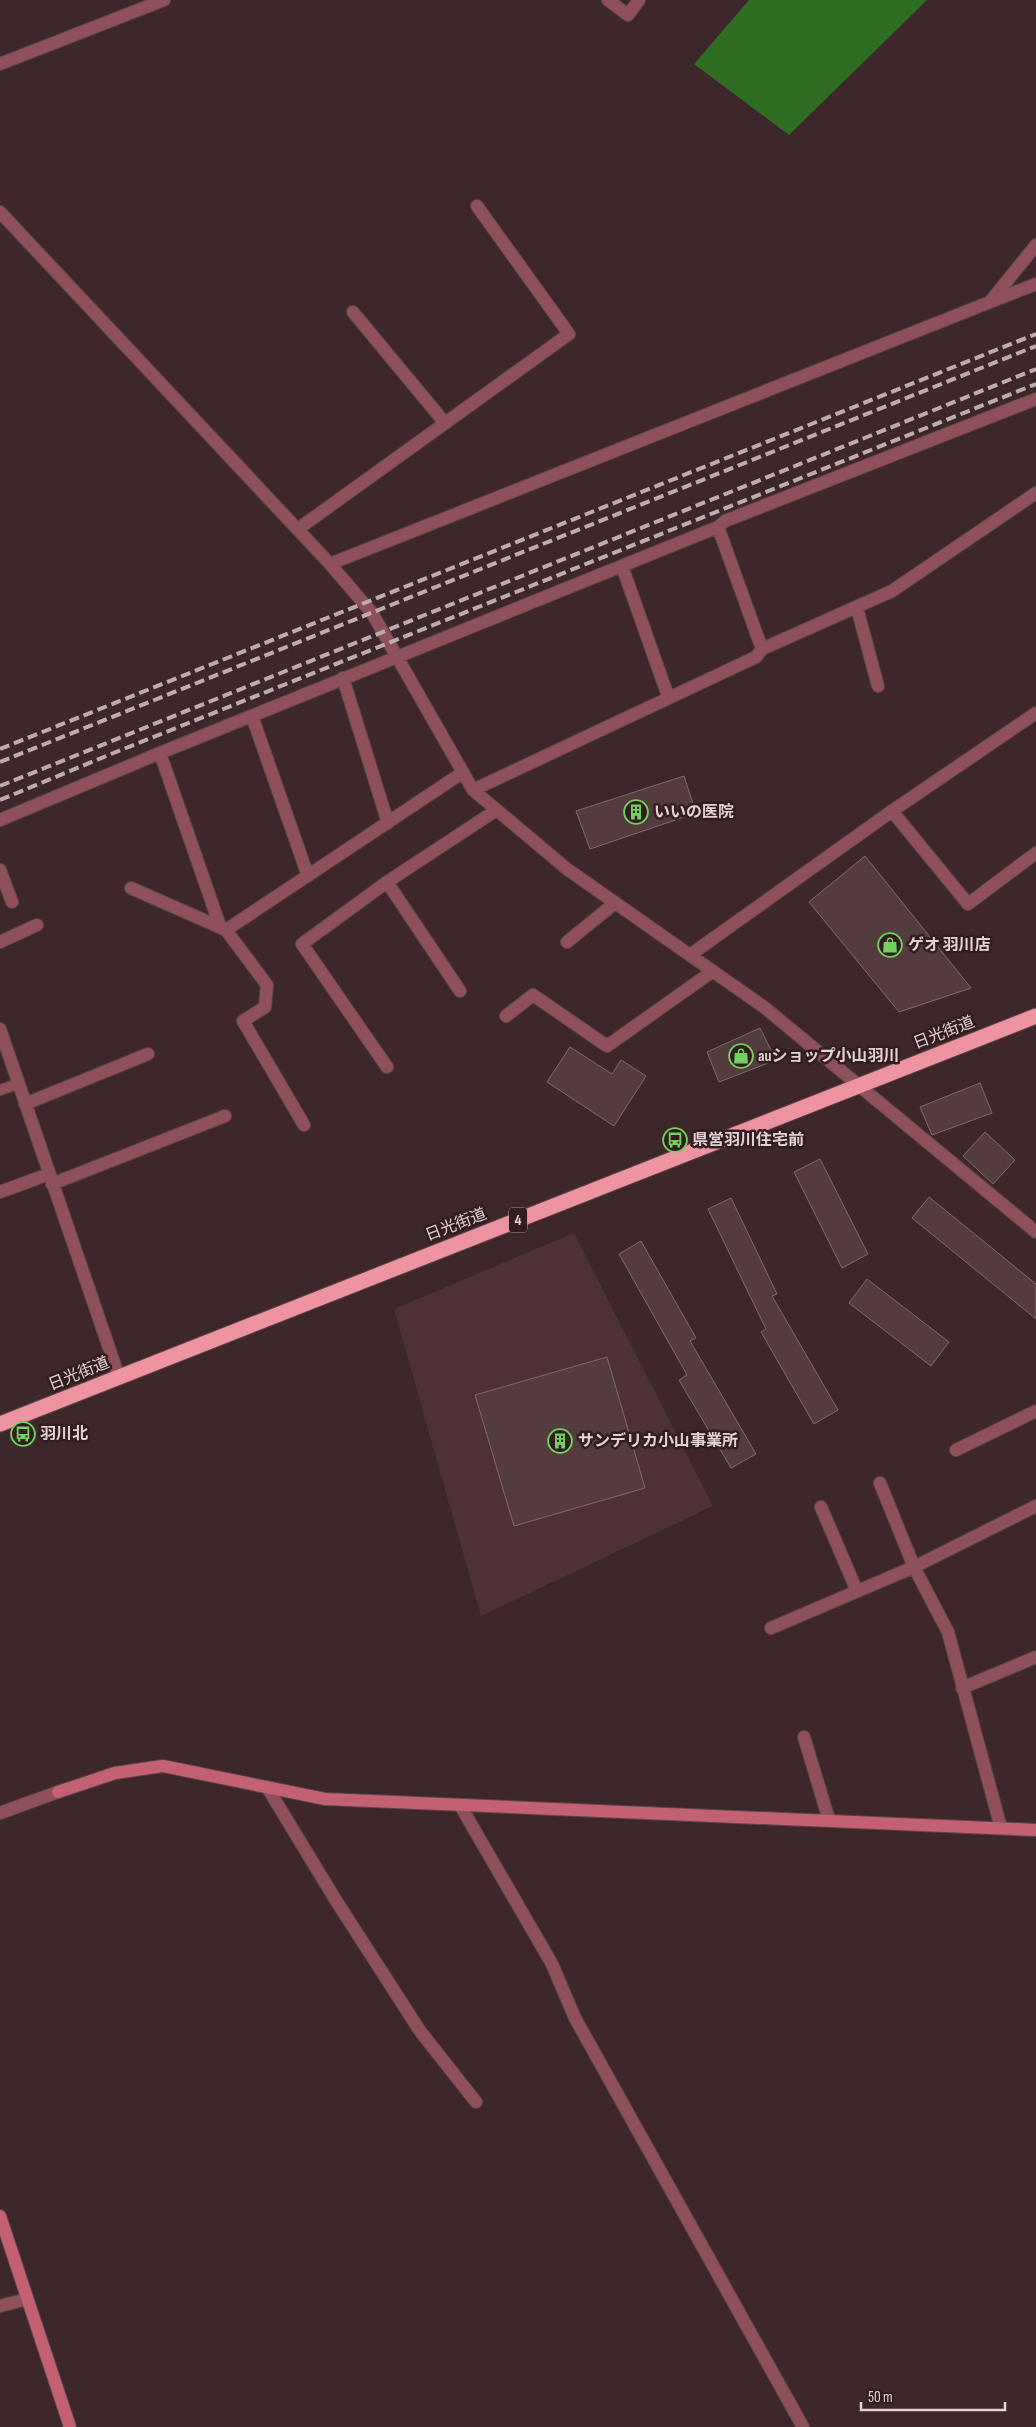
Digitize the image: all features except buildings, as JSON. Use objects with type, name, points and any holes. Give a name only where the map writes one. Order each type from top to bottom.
[{"type":"highway","name":"日光街道","points":[[0,1424],[1036,1016]]},
{"type":"street","points":[[0,64],[164,0]]},
{"type":"street","points":[[608,0],[628,15],[639,0]]},
{"type":"street","points":[[298,529],[569,334],[477,206]]},
{"type":"street","points":[[0,212],[298,529],[372,613],[472,790],[567,869],[764,1007],[857,1086],[1036,1232]]},
{"type":"street","points":[[990,302],[1036,244]]},
{"type":"street","points":[[330,564],[1036,284]]},
{"type":"street","points":[[353,312],[445,423]]},
{"type":"street","points":[[0,820],[160,752],[718,527],[725,522],[1036,399]]},
{"type":"street","points":[[472,790],[756,656],[762,649],[892,591],[1036,494]]},
{"type":"street","points":[[718,527],[762,649]]},
{"type":"street","points":[[622,566],[668,696]]},
{"type":"street","points":[[857,608],[878,686]]},
{"type":"street","points":[[343,678],[388,823]]},
{"type":"street","points":[[690,955],[892,811],[1036,713]]},
{"type":"street","points":[[252,716],[308,876]]},
{"type":"street","points":[[160,752],[223,928],[267,985],[265,1007],[243,1021],[304,1125]]},
{"type":"street","points":[[223,928],[308,876],[462,773]]},
{"type":"street","points":[[388,1067],[302,944],[387,882],[496,810]]},
{"type":"street","points":[[892,811],[968,904],[1036,852]]},
{"type":"street","points":[[0,870],[12,902]]},
{"type":"street","points":[[387,882],[460,991]]},
{"type":"street","points":[[131,888],[223,928]]},
{"type":"street","points":[[568,942],[615,902]]},
{"type":"street","points":[[0,942],[37,926]]},
{"type":"street","points":[[506,1016],[533,994],[607,1046],[713,971]]},
{"type":"street","points":[[0,1029],[119,1377]]},
{"type":"street","points":[[25,1104],[148,1054]]},
{"type":"street","points":[[0,1192],[51,1179],[224,1116]]},
{"type":"street","points":[[956,1450],[1036,1411]]},
{"type":"street","points":[[880,1483],[914,1567],[948,1632],[1000,1828]]},
{"type":"street","points":[[771,1628],[914,1567],[1036,1506]]},
{"type":"street","points":[[820,1507],[857,1591]]},
{"type":"street","points":[[962,1688],[1036,1657]]},
{"type":"street","points":[[804,1737],[829,1820]]},
{"type":"street","points":[[0,1812],[115,1773],[163,1766],[325,1799],[1036,1830]]},
{"type":"street","points":[[267,1787],[335,1899],[420,2032],[476,2102]]},
{"type":"street","points":[[460,1805],[552,1964],[575,2018],[803,2427]]},
{"type":"street","points":[[0,2216],[70,2427]]},
{"type":"street","points":[[0,2306],[27,2299]]},
{"type":"lane","points":[[0,1090],[18,1084]]},
{"type":"shaded area","points":[[574,1233],[713,1506],[481,1616],[394,1309]]},
{"type":"green space","points":[[749,0],[927,0],[789,135],[694,64]]},
{"type":"railway","points":[[0,749],[1036,334]]},
{"type":"railway","points":[[0,762],[1036,346]]},
{"type":"railway","points":[[0,786],[1036,369]]},
{"type":"railway","points":[[0,800],[1036,384]]},
{"type":"place","name":"いいの医院","points":[[636,812]]},
{"type":"place","name":"ゲオ 羽川店","points":[[890,945]]},
{"type":"place","name":"auショップ小山羽川","points":[[741,1056]]},
{"type":"place","name":"県営羽川住宅前","points":[[675,1140]]},
{"type":"place","name":"羽川北","points":[[23,1434]]},
{"type":"place","name":"サンデリカ小山事業所","points":[[560,1441]]}]
